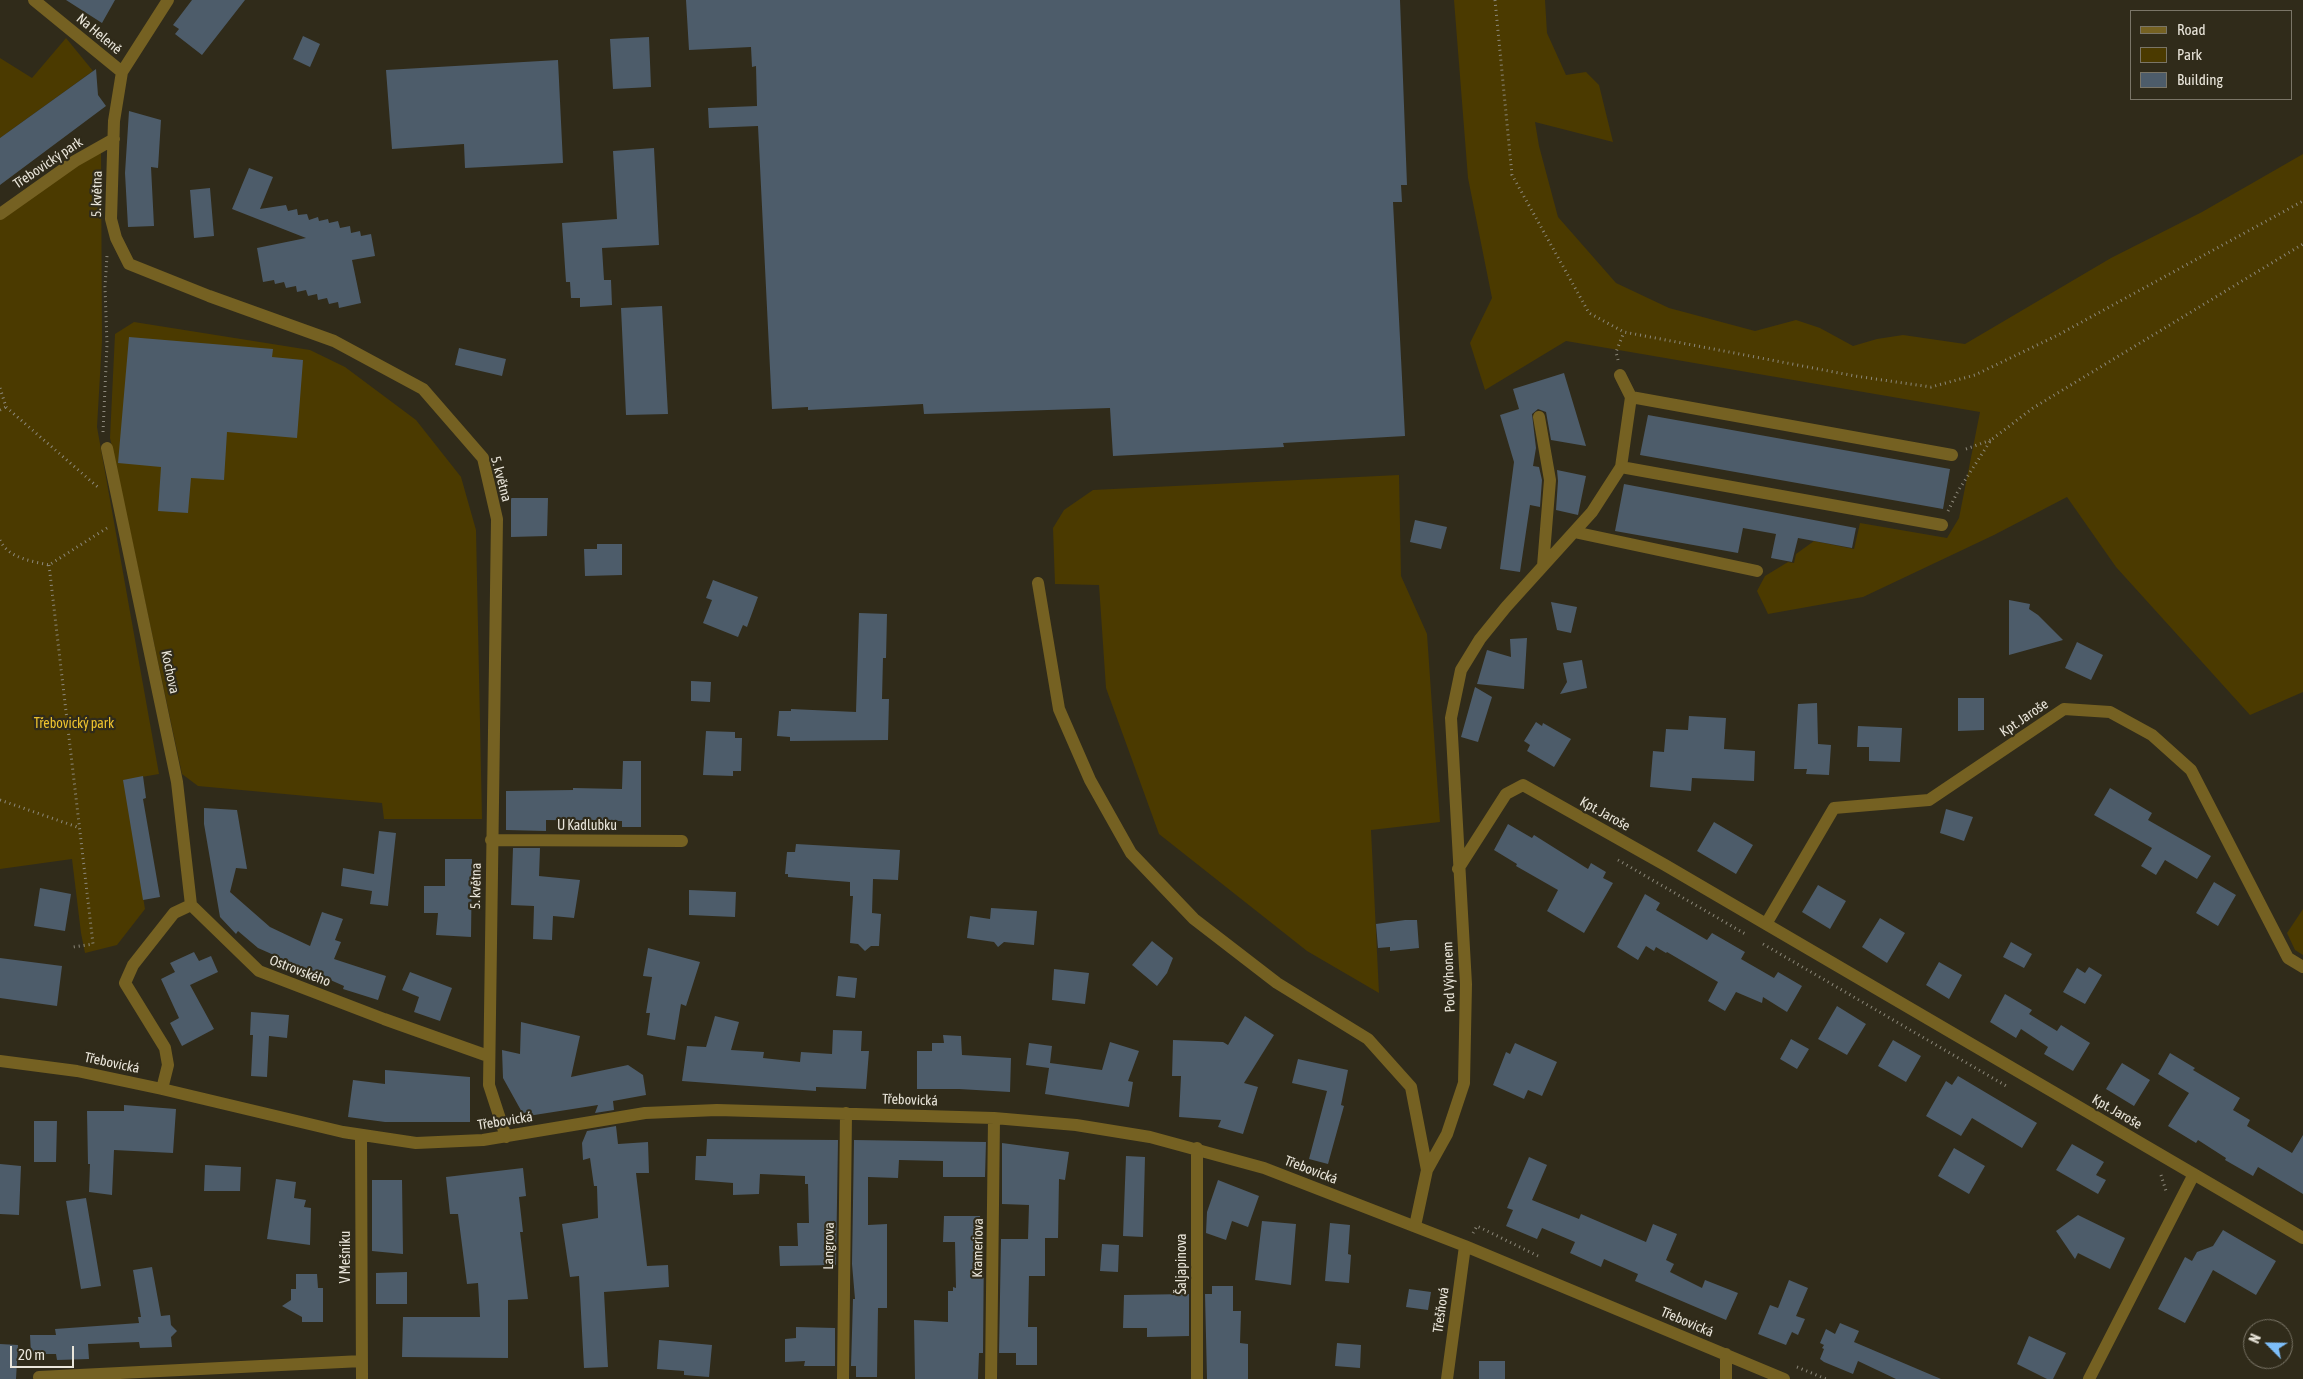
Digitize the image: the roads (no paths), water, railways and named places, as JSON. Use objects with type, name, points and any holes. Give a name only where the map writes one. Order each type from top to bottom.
[{"type":"street","name":"Na Heleně","points":[[34,0],[122,72]]},
{"type":"street","name":"5. května","points":[[168,0],[154,19],[122,72],[114,139],[111,220],[116,238],[130,264],[209,296],[334,341],[423,389],[483,458],[496,519],[488,1056],[489,1085],[506,1137]]},
{"type":"street","name":"Třebovický park","points":[[0,214],[75,160],[114,139]]},
{"type":"street","points":[[1620,376],[1631,397],[1621,466],[1942,525]]},
{"type":"street","points":[[1631,397],[1952,455]]},
{"type":"street","points":[[1539,417],[1550,480],[1543,566]]},
{"type":"street","name":"Kochova","points":[[107,448],[177,782],[191,905]]},
{"type":"street","name":"Pod Výhonem","points":[[1415,1226],[1428,1170],[1447,1134],[1464,1083],[1466,984],[1450,718],[1461,670],[1480,639],[1592,512],[1621,466]]},
{"type":"street","points":[[1574,532],[1757,572]]},
{"type":"street","points":[[1038,583],[1059,709],[1090,780],[1131,853],[1194,919],[1277,983],[1368,1039],[1412,1087],[1428,1170]]},
{"type":"street","name":"Kpt. Jaroše","points":[[1766,924],[1834,808],[1929,800],[2064,709],[2110,712],[2152,735],[2191,770],[2288,958],[2303,967]]},
{"type":"street","name":"Kpt. Jaroše","points":[[1458,869],[1506,794],[1523,785],[1766,924],[2303,1238]]},
{"type":"street","name":"U Kadlubku","points":[[491,840],[682,841]]},
{"type":"street","points":[[162,1089],[168,1065],[165,1048],[125,983],[133,965],[174,913],[191,905]]},
{"type":"street","name":"Ostrovského","points":[[191,905],[259,971],[384,1019],[488,1056]]},
{"type":"street","name":"Třebovická","points":[[0,1062],[77,1071],[361,1136],[392,1141],[436,1143],[506,1137],[645,1113],[717,1110],[994,1118],[1085,1126],[1150,1136],[1264,1168],[1465,1246],[1784,1379]]},
{"type":"street","name":"Langrova","points":[[843,1379],[846,1113]]},
{"type":"street","name":"Krameriova","points":[[991,1379],[994,1118]]},
{"type":"street","name":"V Mešníku","points":[[361,1136],[362,1379]]},
{"type":"street","name":"Šaljapinova","points":[[1197,1148],[1197,1379]]},
{"type":"street","points":[[2088,1379],[2194,1174]]},
{"type":"street","name":"Třešňová","points":[[1447,1379],[1465,1246]]},
{"type":"street","points":[[1726,1354],[1726,1379]]},
{"type":"street","points":[[38,1378],[224,1374],[362,1362]]}]
